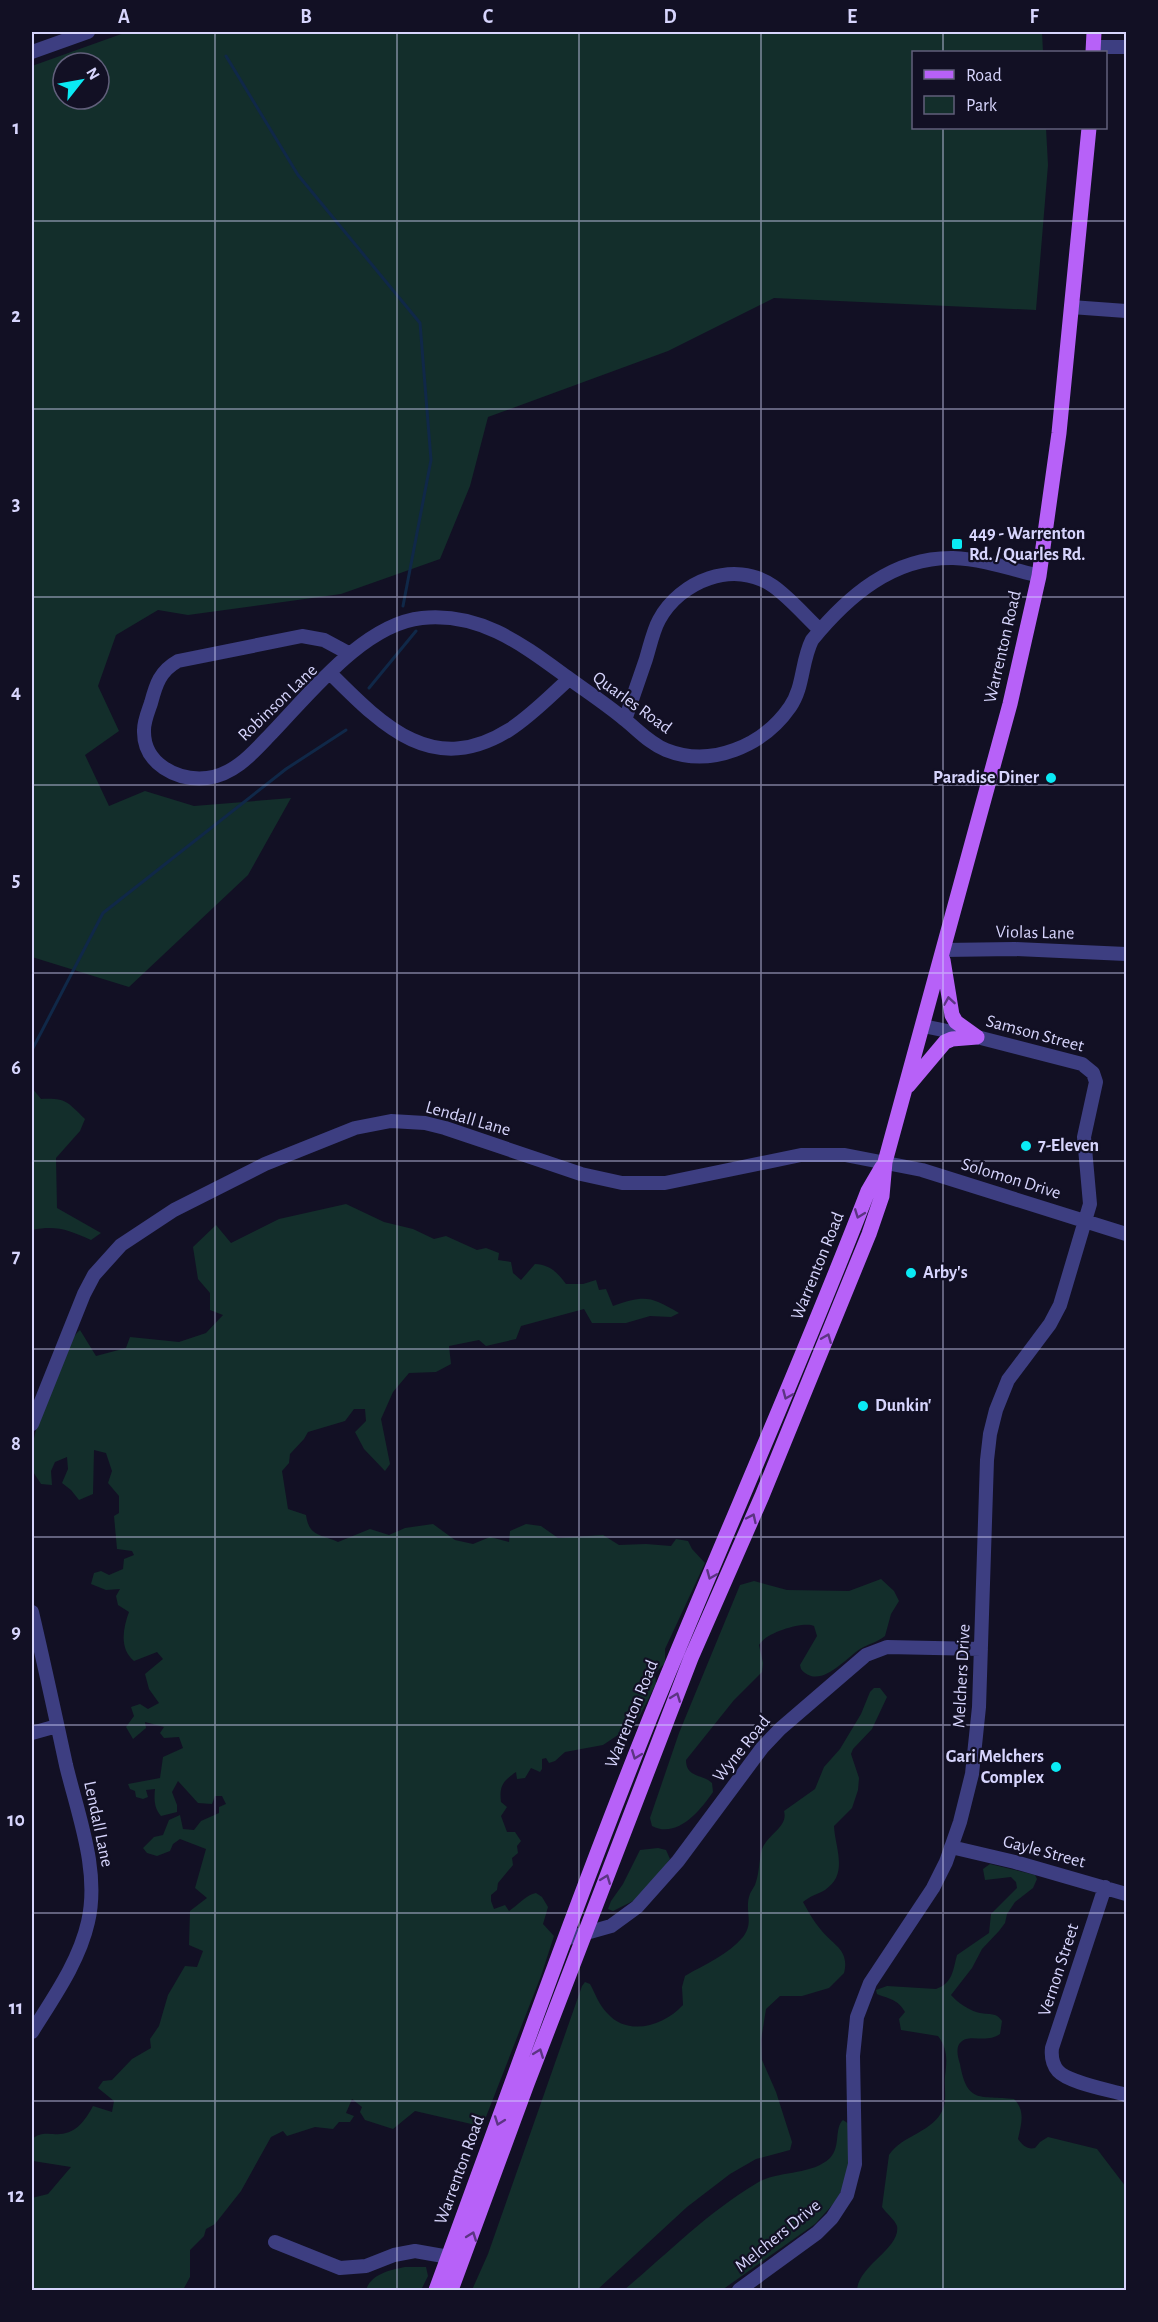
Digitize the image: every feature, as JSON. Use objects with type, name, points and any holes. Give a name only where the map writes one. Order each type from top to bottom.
[{"type":"main road","name":"Warrenton Road","points":[[451,2290],[691,1658],[762,1496],[855,1271],[882,1196],[885,1162],[1014,688],[1039,576],[1053,485],[1089,129]]},
{"type":"main road","points":[[943,951],[952,1015],[956,1022],[977,1037]]},
{"type":"main road","points":[[905,1091],[945,1042],[952,1039],[977,1037]]},
{"type":"main road","name":"Warrenton Road","points":[[436,2290],[565,1939],[648,1723],[796,1374],[868,1191],[885,1162]]},
{"type":"street","points":[[32,52],[88,32]]},
{"type":"street","points":[[1093,44],[1126,47]]},
{"type":"street","points":[[1071,307],[1126,311]]},
{"type":"street","name":"Quarles Road","points":[[330,673],[350,654],[377,634],[393,626],[422,618],[449,618],[473,622],[516,640],[625,720],[651,742],[680,755],[709,757],[741,748],[767,732],[790,706],[801,682],[806,651],[820,630],[867,585],[885,573],[915,562],[955,558],[1039,576]]},
{"type":"street","points":[[625,720],[657,622],[675,598],[694,584],[733,574],[762,580],[773,586],[820,630]]},
{"type":"street","name":"Robinson Lane","points":[[350,654],[315,637],[302,636],[178,661],[162,673],[153,693],[144,729],[147,748],[153,759],[167,771],[177,775],[207,778],[220,775],[241,764],[330,673],[368,711],[403,737],[432,747],[447,749],[479,744],[510,729],[569,679]]},
{"type":"street","name":"Violas Lane","points":[[943,951],[1015,949],[1126,954]]},
{"type":"street","name":"Samson Street","points":[[922,1026],[977,1037],[1082,1064],[1093,1073],[1096,1082],[1095,1090],[1084,1137],[1090,1187],[1090,1204],[1084,1221]]},
{"type":"street","name":"Lendall Lane","points":[[32,1424],[84,1294],[94,1275],[121,1245],[174,1210],[242,1175],[356,1128],[391,1121],[425,1123],[599,1179],[646,1185],[801,1155],[845,1155],[885,1162]]},
{"type":"street","name":"Solomon Drive","points":[[885,1162],[922,1170],[1126,1234]]},
{"type":"street","name":"Melchers Drive","points":[[739,2290],[818,2233],[832,2218],[847,2195],[855,2164],[853,2056],[854,2032],[860,2008],[870,1983],[933,1888],[951,1847],[972,1774],[981,1649],[987,1460],[990,1434],[996,1410],[1008,1380],[1050,1324],[1060,1305],[1084,1221]]},
{"type":"street","name":"Lendall Lane","points":[[32,1612],[90,1871],[92,1903],[84,1938],[72,1965],[32,2032]]},
{"type":"street","name":"Wyne Road","points":[[565,1939],[610,1926],[637,1907],[678,1861],[762,1748],[780,1729],[866,1655],[888,1647],[981,1649]]},
{"type":"street","points":[[32,1733],[57,1726]]},
{"type":"street","name":"Gayle Street","points":[[951,1847],[1015,1862],[1126,1894]]},
{"type":"street","name":"Vernon Street","points":[[1105,1887],[1052,2048],[1053,2064],[1068,2078],[1126,2095]]},
{"type":"street","points":[[275,2242],[335,2266],[352,2269],[402,2252],[415,2251],[449,2257]]},
{"type":"green space","points":[[127,32],[1042,32],[1043,51],[912,51],[912,129],[1046,129],[1048,165],[1036,310],[774,298],[668,351],[488,417],[470,486],[440,559],[341,594],[188,615],[158,610],[116,635],[98,686],[119,731],[85,755],[109,806],[145,791],[194,806],[291,798],[248,875],[129,987],[32,957],[32,66],[51,59],[51,111],[111,111],[111,51],[74,51]]},
{"type":"green space","points":[[32,1088],[41,1099],[66,1102],[85,1119],[80,1131],[56,1158],[57,1208],[101,1233],[91,1240],[62,1229],[32,1230]]},
{"type":"green space","points":[[346,1204],[384,1222],[413,1229],[434,1239],[446,1236],[477,1250],[486,1248],[499,1253],[498,1260],[511,1262],[513,1273],[521,1280],[535,1264],[545,1266],[553,1270],[566,1284],[583,1284],[596,1280],[599,1290],[606,1289],[613,1306],[633,1300],[647,1299],[661,1303],[679,1313],[671,1317],[650,1316],[626,1323],[592,1323],[584,1309],[521,1326],[516,1339],[486,1346],[479,1340],[449,1346],[451,1364],[436,1372],[409,1373],[393,1392],[381,1419],[390,1464],[385,1471],[364,1449],[355,1432],[366,1421],[365,1409],[354,1409],[345,1421],[308,1432],[290,1454],[289,1463],[282,1471],[288,1509],[306,1515],[313,1531],[338,1542],[370,1529],[389,1535],[405,1528],[433,1524],[455,1540],[473,1544],[490,1537],[509,1542],[510,1531],[526,1524],[541,1526],[558,1538],[603,1535],[619,1545],[671,1546],[676,1539],[688,1541],[705,1563],[665,1649],[665,1663],[655,1673],[656,1684],[636,1723],[603,1745],[565,1752],[549,1763],[546,1758],[542,1759],[540,1772],[531,1768],[525,1778],[517,1779],[516,1772],[505,1781],[501,1788],[501,1802],[507,1807],[501,1816],[507,1832],[515,1832],[521,1841],[517,1846],[518,1853],[512,1858],[513,1865],[498,1883],[497,1890],[491,1895],[491,1901],[494,1909],[505,1905],[509,1911],[525,1898],[536,1893],[542,1897],[548,1907],[543,1924],[554,1936],[541,1976],[484,2122],[480,2126],[415,2111],[393,2129],[365,2120],[360,2112],[362,2107],[352,2099],[346,2113],[354,2116],[350,2122],[339,2122],[333,2129],[315,2127],[287,2136],[283,2131],[271,2137],[241,2191],[215,2224],[206,2229],[204,2236],[190,2250],[190,2277],[183,2290],[32,2290],[32,2198],[48,2194],[71,2167],[33,2161],[32,2139],[42,2134],[60,2134],[71,2131],[84,2120],[93,2106],[112,2112],[114,2101],[98,2088],[103,2081],[112,2080],[132,2059],[151,2048],[150,2039],[159,2026],[168,1995],[185,1966],[197,1967],[203,1951],[189,1945],[190,1911],[207,1898],[195,1888],[206,1849],[180,1839],[173,1844],[170,1851],[157,1856],[147,1853],[143,1848],[154,1837],[163,1835],[169,1820],[180,1815],[183,1829],[194,1830],[201,1821],[219,1813],[219,1807],[226,1804],[222,1796],[215,1796],[212,1804],[198,1803],[178,1781],[172,1792],[177,1812],[161,1816],[155,1803],[155,1789],[146,1790],[148,1797],[143,1799],[136,1797],[135,1791],[130,1789],[128,1784],[160,1778],[163,1757],[183,1748],[179,1737],[164,1738],[160,1733],[164,1727],[145,1722],[146,1728],[133,1739],[126,1727],[134,1716],[131,1707],[140,1704],[148,1709],[159,1703],[149,1689],[145,1674],[163,1659],[157,1652],[134,1661],[129,1656],[124,1638],[129,1612],[118,1605],[116,1596],[120,1589],[106,1590],[91,1584],[94,1573],[101,1571],[109,1575],[123,1569],[124,1559],[134,1555],[132,1551],[117,1549],[114,1516],[119,1513],[119,1496],[108,1483],[112,1471],[106,1453],[94,1450],[93,1494],[79,1500],[62,1483],[68,1469],[67,1457],[55,1462],[51,1471],[52,1485],[41,1484],[33,1470],[31,1456],[39,1418],[64,1354],[80,1330],[96,1356],[126,1348],[130,1337],[179,1342],[206,1333],[223,1315],[210,1310],[210,1293],[198,1279],[193,1247],[216,1225],[231,1243],[279,1219]]},
{"type":"green space","points":[[881,1579],[894,1591],[899,1601],[891,1614],[885,1636],[860,1649],[832,1671],[816,1677],[808,1675],[801,1669],[800,1665],[817,1636],[814,1626],[802,1625],[776,1632],[759,1645],[763,1663],[762,1672],[734,1700],[686,1760],[692,1773],[712,1783],[713,1792],[695,1815],[679,1826],[661,1829],[652,1826],[650,1818],[679,1733],[740,1585],[754,1581],[787,1590],[849,1591]]},
{"type":"green space","points":[[874,1688],[880,1688],[887,1697],[872,1729],[851,1754],[859,1778],[858,1790],[852,1808],[834,1826],[839,1860],[837,1876],[825,1890],[803,1902],[818,1927],[843,1953],[844,1973],[829,1988],[802,1996],[780,1996],[766,2009],[761,2040],[762,2060],[776,2092],[792,2142],[790,2150],[756,2159],[730,2174],[687,2207],[597,2290],[472,2290],[488,2254],[582,1986],[585,1982],[590,1984],[604,2010],[625,2025],[635,2027],[656,2023],[683,2005],[682,1987],[685,1976],[716,1959],[743,1937],[749,1922],[749,1897],[755,1885],[763,1847],[783,1822],[784,1811],[815,1789],[824,1767],[840,1749]]},
{"type":"green space","points":[[658,1848],[666,1850],[670,1859],[641,1897],[613,1911],[608,1909],[640,1850]]},
{"type":"green space","points":[[990,1864],[1035,1875],[1037,1879],[1033,1888],[1015,1902],[1007,1914],[1005,1923],[982,1949],[972,1968],[951,1995],[968,2009],[995,2015],[1002,2021],[1000,2034],[995,2037],[969,2038],[959,2044],[958,2056],[963,2077],[971,2092],[977,2095],[1014,2099],[1021,2113],[1018,2139],[1025,2146],[1035,2148],[1048,2137],[1097,2149],[1126,2187],[1126,2290],[857,2290],[859,2281],[893,2242],[897,2234],[896,2224],[882,2207],[889,2155],[895,2148],[939,2117],[945,2097],[946,2055],[938,2036],[901,2030],[899,2019],[905,2012],[896,2002],[877,1994],[876,1990],[887,1986],[936,1989],[949,1980],[957,1955],[989,1933],[991,1914],[1017,1888],[1016,1882],[1011,1877],[985,1880],[983,1869]]},
{"type":"green space","points":[[843,2120],[849,2124],[848,2165],[843,2188],[835,2202],[815,2224],[722,2290],[624,2290],[705,2220],[739,2194],[765,2179],[814,2168],[830,2158],[835,2149],[840,2123]]},
{"type":"green space","points":[[405,2267],[426,2267],[428,2276],[421,2290],[366,2290],[377,2276]]},
{"type":"waterway","points":[[226,56],[298,175],[420,323],[431,460],[403,606]]},
{"type":"waterway","points":[[369,688],[416,631]]},
{"type":"waterway","points":[[32,1050],[103,913],[286,769],[346,730]]},
{"type":"place","name":"449 - Warrenton Rd. / Quarles Rd.","points":[[957,544]]},
{"type":"place","name":"Paradise Diner","points":[[1051,778]]},
{"type":"place","name":"7-Eleven","points":[[1026,1146]]},
{"type":"place","name":"Arby's","points":[[911,1273]]},
{"type":"place","name":"Dunkin'","points":[[863,1406]]},
{"type":"place","name":"Gari Melchers Complex","points":[[1056,1767]]}]
